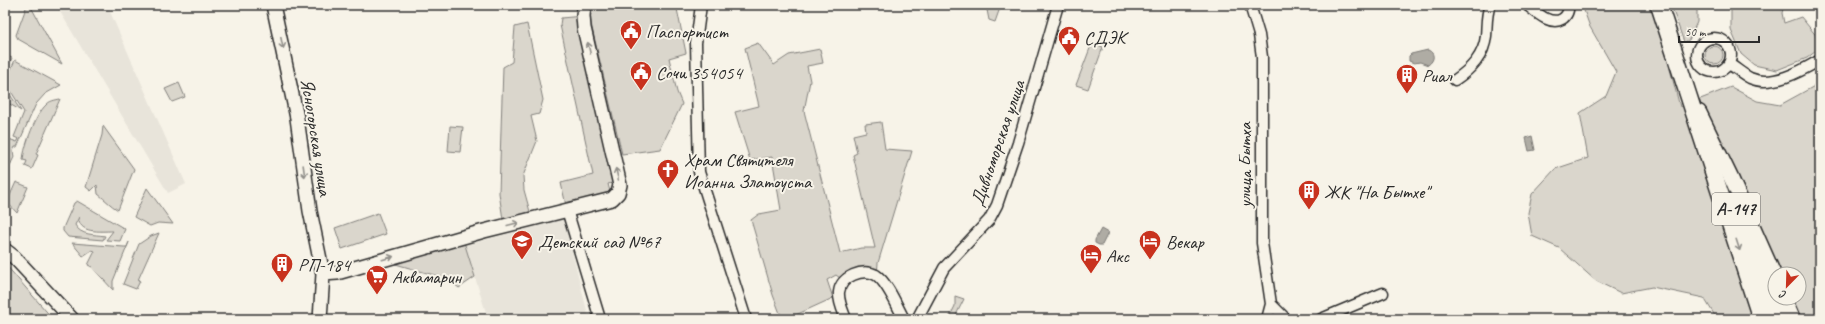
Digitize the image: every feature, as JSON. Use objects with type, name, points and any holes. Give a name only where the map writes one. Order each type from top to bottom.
[{"type":"main road","name":"А-147","points":[[1659,5],[1678,62],[1778,319]]},
{"type":"main road","name":"А-147","points":[[1695,106],[1731,178],[1770,266]]},
{"type":"main road","name":"А-147","points":[[1695,106],[1761,319]]},
{"type":"main road","points":[[1787,306],[1793,319]]},
{"type":"street","name":"Ясногорская улица","points":[[273,5],[297,118],[310,211],[323,274],[320,319]]},
{"type":"street","points":[[323,274],[337,273],[484,231],[612,199],[618,194],[620,185],[584,28],[584,5]]},
{"type":"street","points":[[700,5],[696,43],[699,172],[746,319]]},
{"type":"street","name":"Дивноморская улица","points":[[917,319],[944,268],[989,220],[996,205],[1018,143],[1058,5]]},
{"type":"street","name":"улица Бытха","points":[[1250,5],[1259,35],[1262,57],[1262,243],[1271,304]]},
{"type":"street","points":[[1455,80],[1467,72],[1477,61],[1483,50],[1486,37],[1487,14],[1490,5]]},
{"type":"street","points":[[1526,5],[1550,21],[1557,21],[1564,18],[1567,14],[1568,5]]},
{"type":"street","points":[[1714,38],[1722,40],[1729,46],[1731,55],[1729,64],[1718,72],[1709,72],[1702,68],[1697,60],[1697,51],[1701,43],[1714,38]]},
{"type":"street","points":[[1678,62],[1697,60]]},
{"type":"street","points":[[1729,64],[1750,78],[1776,80],[1804,69],[1820,60]]},
{"type":"street","points":[[567,210],[600,319]]},
{"type":"street","points":[[5,250],[14,257],[72,319]]},
{"type":"street","points":[[846,319],[840,297],[841,287],[844,281],[858,272],[864,272],[877,276],[883,282],[905,319]]},
{"type":"street","points":[[1321,319],[1383,293]]},
{"type":"street","points":[[1267,319],[1271,304]]},
{"type":"street","points":[[1271,304],[1286,319]]},
{"type":"shaded area","points":[[27,5],[30,5],[62,64],[18,39],[16,35]]},
{"type":"shaded area","points":[[56,5],[107,5],[186,184],[168,193]]},
{"type":"shaded area","points":[[593,5],[640,5],[652,8],[677,9],[686,53],[669,58],[677,92],[682,104],[660,149],[622,154],[592,28],[590,17]]},
{"type":"shaded area","points":[[986,5],[1001,5],[995,22],[989,20]]},
{"type":"shaded area","points":[[1582,5],[1653,5],[1680,107],[1731,87],[1757,101],[1780,105],[1820,83],[1820,319],[1717,319],[1704,298],[1652,287],[1621,293],[1596,281],[1559,248],[1532,236],[1528,213],[1532,194],[1555,169],[1588,158],[1580,113],[1606,96],[1616,72],[1590,27]]},
{"type":"shaded area","points":[[1671,5],[1697,5],[1697,22],[1689,40],[1684,42]]},
{"type":"shaded area","points":[[1731,5],[1784,5],[1782,13],[1784,23],[1801,17],[1818,38],[1820,38],[1820,48],[1807,58],[1777,70],[1754,65],[1741,54],[1731,30]]},
{"type":"shaded area","points":[[583,16],[619,181],[608,184],[612,199],[567,210],[561,183],[593,175],[560,25],[561,18]]},
{"type":"shaded area","points":[[527,24],[543,100],[539,114],[531,116],[537,141],[523,176],[524,190],[532,219],[504,226],[499,193],[503,67],[512,62],[515,27]]},
{"type":"shaded area","points":[[758,43],[774,65],[789,55],[820,49],[823,63],[807,66],[810,81],[804,111],[840,253],[861,248],[875,248],[853,155],[857,153],[853,135],[866,132],[865,124],[881,122],[885,149],[912,151],[878,263],[877,276],[870,273],[844,281],[836,275],[827,280],[833,298],[789,318],[781,316],[773,295],[751,220],[759,214],[781,210],[772,157],[750,160],[735,112],[759,106],[745,48]]},
{"type":"shaded area","points":[[1092,43],[1103,47],[1088,89],[1076,85]]},
{"type":"shaded area","points":[[1710,46],[1718,46],[1723,51],[1721,62],[1718,64],[1710,64],[1705,59],[1705,51]]},
{"type":"shaded area","points":[[1428,50],[1432,53],[1433,59],[1428,65],[1420,62],[1414,63],[1409,61],[1409,56],[1411,54]]},
{"type":"shaded area","points":[[5,55],[12,58],[5,73]]},
{"type":"shaded area","points":[[15,60],[61,85],[45,94],[36,104],[17,147],[15,147],[13,151],[14,157],[7,172],[5,173],[5,156],[9,139],[17,142],[19,139],[14,137],[24,112],[5,82]]},
{"type":"shaded area","points":[[179,83],[185,97],[172,102],[165,89]]},
{"type":"shaded area","points":[[5,87],[21,111],[5,101]]},
{"type":"shaded area","points":[[60,99],[36,154],[38,155],[32,169],[25,166],[27,161],[23,160],[24,154],[38,115],[47,104]]},
{"type":"shaded area","points":[[103,126],[134,169],[118,210],[98,194],[97,185],[91,191],[86,187],[102,135]]},
{"type":"shaded area","points":[[450,126],[463,127],[460,152],[448,151]]},
{"type":"shaded area","points":[[1532,136],[1535,150],[1529,151],[1526,138]]},
{"type":"shaded area","points":[[16,182],[28,187],[17,213],[7,202]]},
{"type":"shaded area","points":[[147,188],[173,224],[158,223],[150,226],[134,217]]},
{"type":"shaded area","points":[[77,201],[125,229],[120,241],[106,240],[113,231],[96,231],[86,229],[82,226],[79,217],[75,225],[78,229],[84,233],[105,236],[103,240],[68,237],[63,231],[63,228],[74,203]]},
{"type":"shaded area","points":[[378,213],[386,234],[342,249],[335,228]]},
{"type":"shaded area","name":"Детский сад №67","points":[[564,219],[589,319],[488,319],[465,245]]},
{"type":"shaded area","points":[[1101,229],[1108,233],[1102,245],[1099,245],[1095,243],[1095,240]]},
{"type":"shaded area","points":[[159,233],[138,280],[140,281],[136,289],[123,284],[139,244],[151,236]]},
{"type":"shaded area","points":[[464,242],[475,277],[459,288],[448,279],[392,263]]},
{"type":"shaded area","points":[[72,243],[124,247],[127,247],[113,281],[113,290],[92,267],[88,265],[95,251],[92,250],[83,256]]},
{"type":"shaded area","points":[[5,264],[53,319],[5,319]]},
{"type":"shaded area","points":[[955,296],[964,299],[954,319],[949,318],[955,306]]},
{"type":"place","name":"Паспортист","points":[[631,50]]},
{"type":"place","name":"СДЭК","points":[[1069,56]]},
{"type":"place","name":"Сочи 354054","points":[[641,92]]},
{"type":"place","name":"Риал","points":[[1407,94]]},
{"type":"place","name":"Храм Святителя Иоанна Златоуста","points":[[668,190]]},
{"type":"place","name":"ЖК \"На Бытхе\"","points":[[1309,210]]},
{"type":"place","name":"Детский сад №67","points":[[522,260]]},
{"type":"place","name":"Векар","points":[[1150,260]]},
{"type":"place","name":"Акс","points":[[1091,274]]},
{"type":"place","name":"РП-184","points":[[282,284]]},
{"type":"place","name":"Аквамарин","points":[[377,296]]}]
